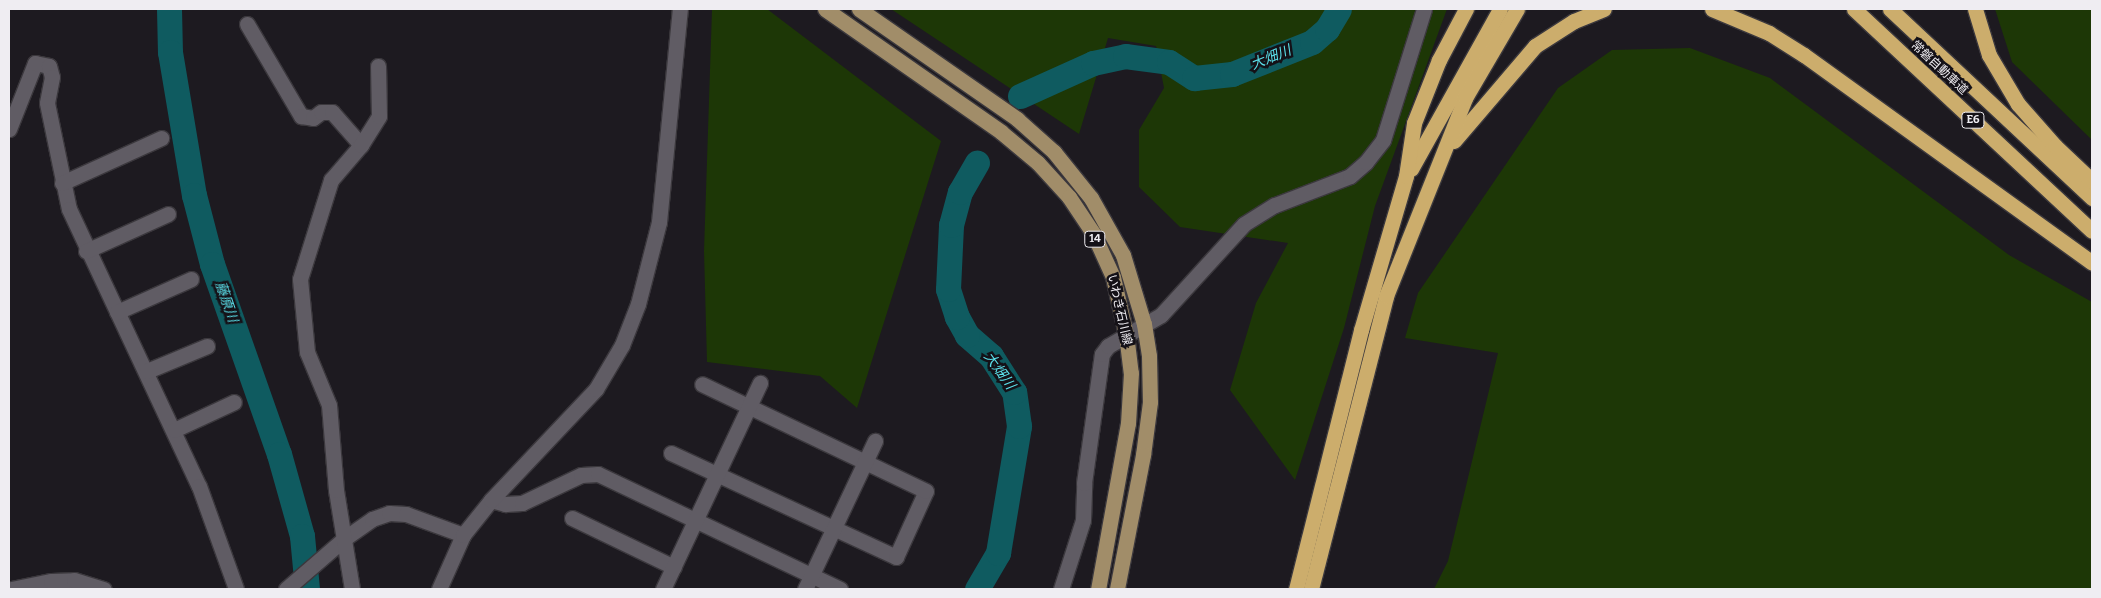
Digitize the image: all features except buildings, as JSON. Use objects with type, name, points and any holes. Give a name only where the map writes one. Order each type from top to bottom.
[{"type":"highway","points":[[1296,589],[1361,330],[1406,176],[1414,123],[1424,95],[1466,9]]},
{"type":"highway","points":[[1406,176],[1500,9]]},
{"type":"highway","points":[[1312,589],[1386,296],[1410,228],[1446,150],[1465,98],[1517,9]]},
{"type":"highway","points":[[1446,150],[1535,46],[1574,21],[1604,9]]},
{"type":"highway","points":[[1712,9],[1762,30],[1804,55],[2092,263]]},
{"type":"highway","name":"常磐自動車道","points":[[1854,9],[2092,231]]},
{"type":"highway","name":"常磐自動車道","points":[[1890,9],[2092,198]]},
{"type":"highway","points":[[1975,9],[1989,55],[2018,104],[2055,146],[2092,181]]},
{"type":"main road","name":"いわき石川線","points":[[825,9],[1001,132],[1038,163],[1069,197],[1093,233],[1113,277],[1126,334],[1131,373],[1128,423],[1098,589]]},
{"type":"main road","name":"いわき石川線","points":[[859,9],[1017,120],[1054,152],[1091,198],[1123,255],[1144,324],[1149,356],[1150,402],[1143,455],[1117,589]]},
{"type":"street","points":[[439,589],[463,534],[491,500],[596,389],[622,345],[638,304],[659,222],[680,9]]},
{"type":"street","points":[[1061,589],[1083,520],[1084,483],[1102,354],[1108,346],[1126,334],[1161,315],[1244,224],[1275,205],[1350,176],[1366,162],[1383,140],[1424,9]]},
{"type":"street","points":[[247,24],[301,116],[313,118],[321,112],[332,112],[361,145]]},
{"type":"street","points":[[9,129],[35,63],[49,66],[52,77],[47,103],[62,183],[86,252],[147,372],[199,486],[236,589]]},
{"type":"street","points":[[352,589],[342,540],[329,406],[307,352],[300,279],[327,187],[361,145],[379,116],[378,66]]},
{"type":"street","points":[[62,183],[161,138]]},
{"type":"street","points":[[86,252],[168,214]]},
{"type":"street","points":[[117,312],[191,280]]},
{"type":"street","points":[[147,372],[207,346]]},
{"type":"street","points":[[670,587],[674,567],[760,383]]},
{"type":"street","points":[[671,453],[708,472],[718,473],[896,557],[926,491],[702,384]]},
{"type":"street","points":[[174,430],[234,402]]},
{"type":"street","points":[[808,582],[875,441]]},
{"type":"street","points":[[491,500],[505,504],[522,503],[589,472],[695,521],[808,582],[840,589]]},
{"type":"street","points":[[286,589],[342,540],[372,519],[389,514],[406,514],[463,534]]},
{"type":"street","points":[[572,518],[674,567]]},
{"type":"street","points":[[11,589],[51,581],[74,580],[104,589]]},
{"type":"green space","points":[[767,9],[941,141],[857,408],[820,376],[707,362],[704,251],[712,10]]},
{"type":"green space","points":[[891,9],[1447,9],[1375,206],[1344,328],[1295,480],[1230,390],[1256,303],[1288,243],[1180,227],[1139,187],[1139,130],[1164,88],[1156,46],[1108,38],[1079,134]]},
{"type":"green space","points":[[1995,9],[2092,9],[2092,140],[2012,62]]},
{"type":"green space","points":[[1690,48],[1770,78],[2009,255],[2092,302],[2092,589],[1434,589],[1448,561],[1498,353],[1405,338],[1418,293],[1558,88],[1612,50]]},
{"type":"waterway","name":"藤原川","points":[[169,9],[170,52],[194,195],[212,264],[279,454],[302,536],[307,589]]},
{"type":"waterway","name":"大畑川","points":[[1020,96],[1093,63],[1125,56],[1169,62],[1194,78],[1232,74],[1312,42],[1327,29],[1339,9]]},
{"type":"waterway","name":"大畑川","points":[[977,162],[960,192],[951,225],[948,289],[957,317],[967,335],[991,356],[1014,392],[1019,426],[998,553],[977,589]]}]
